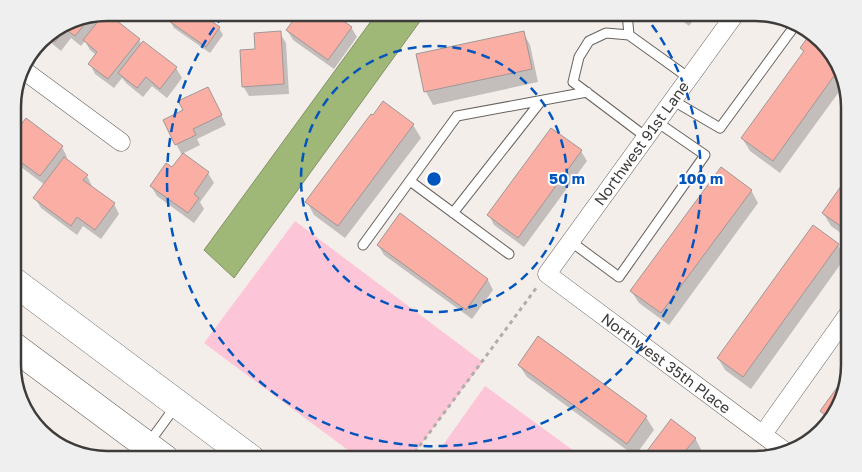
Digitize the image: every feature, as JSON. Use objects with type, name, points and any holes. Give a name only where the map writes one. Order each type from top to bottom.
[{"type":"main road","points":[[21,287],[239,451]]},
{"type":"main road","points":[[21,352],[145,451]]},
{"type":"street","name":"Northwest 91st Lane","points":[[546,274],[729,21]]},
{"type":"street","points":[[28,74],[121,142]]},
{"type":"street","name":"Northwest 35th Place","points":[[546,274],[779,447]]},
{"type":"street","points":[[763,434],[841,324]]},
{"type":"lane","points":[[628,21],[629,35]]},
{"type":"lane","points":[[672,100],[720,128],[792,30]]},
{"type":"lane","points":[[646,137],[573,82],[579,57],[589,41],[606,33],[629,35],[688,78]]},
{"type":"lane","points":[[363,245],[457,116],[587,92]]},
{"type":"lane","points":[[453,213],[540,101]]},
{"type":"lane","points":[[570,241],[619,277],[705,155],[657,122]]},
{"type":"lane","points":[[410,181],[509,254]]},
{"type":"lane","points":[[152,451],[178,405]]},
{"type":"path","points":[[416,451],[546,274]]},
{"type":"shaded area","points":[[371,21],[420,21],[234,278],[204,250]]},
{"type":"shaded area","points":[[295,221],[483,362],[416,451],[349,451],[204,343]]},
{"type":"shaded area","points":[[485,386],[574,451],[439,451]]},
{"type":"building","points":[[107,21],[117,21],[140,39],[108,79],[88,64],[97,52],[83,40],[98,22]]},
{"type":"building","points":[[169,21],[211,21],[220,27],[206,47]]},
{"type":"building","points":[[293,21],[343,21],[352,27],[328,60],[286,30]]},
{"type":"building","points":[[84,25],[75,36],[68,31]]},
{"type":"building","points":[[281,31],[284,84],[242,87],[240,50],[255,49],[254,33]]},
{"type":"building","points":[[524,31],[532,69],[424,92],[416,54]]},
{"type":"building","points":[[806,39],[826,59],[834,75],[773,161],[741,138],[804,51],[800,48]]},
{"type":"building","points":[[143,41],[177,67],[160,89],[146,77],[137,88],[118,73]]},
{"type":"building","points":[[208,87],[222,115],[193,129],[196,135],[175,145],[163,120],[183,110],[178,101]]},
{"type":"building","points":[[383,101],[414,124],[338,226],[305,202],[371,114],[373,115]]},
{"type":"building","points":[[26,118],[63,146],[40,176],[21,162],[21,125]]},
{"type":"building","points":[[551,128],[582,150],[518,238],[487,215]]},
{"type":"building","points":[[183,153],[209,172],[194,194],[199,198],[188,213],[150,186],[166,163],[172,167]]},
{"type":"building","points":[[64,157],[88,175],[83,180],[115,203],[95,230],[77,217],[71,226],[33,198]]},
{"type":"building","points":[[721,167],[752,190],[661,313],[630,291]]},
{"type":"building","points":[[841,186],[841,226],[822,213]]},
{"type":"building","points":[[400,213],[488,279],[466,310],[377,245]]},
{"type":"building","points":[[813,225],[839,244],[743,377],[717,358]]},
{"type":"building","points":[[538,336],[647,416],[627,444],[518,365]]},
{"type":"building","points":[[838,386],[826,413],[825,415],[820,411]]},
{"type":"building","points":[[671,419],[696,438],[686,450],[687,451],[647,451]]}]
